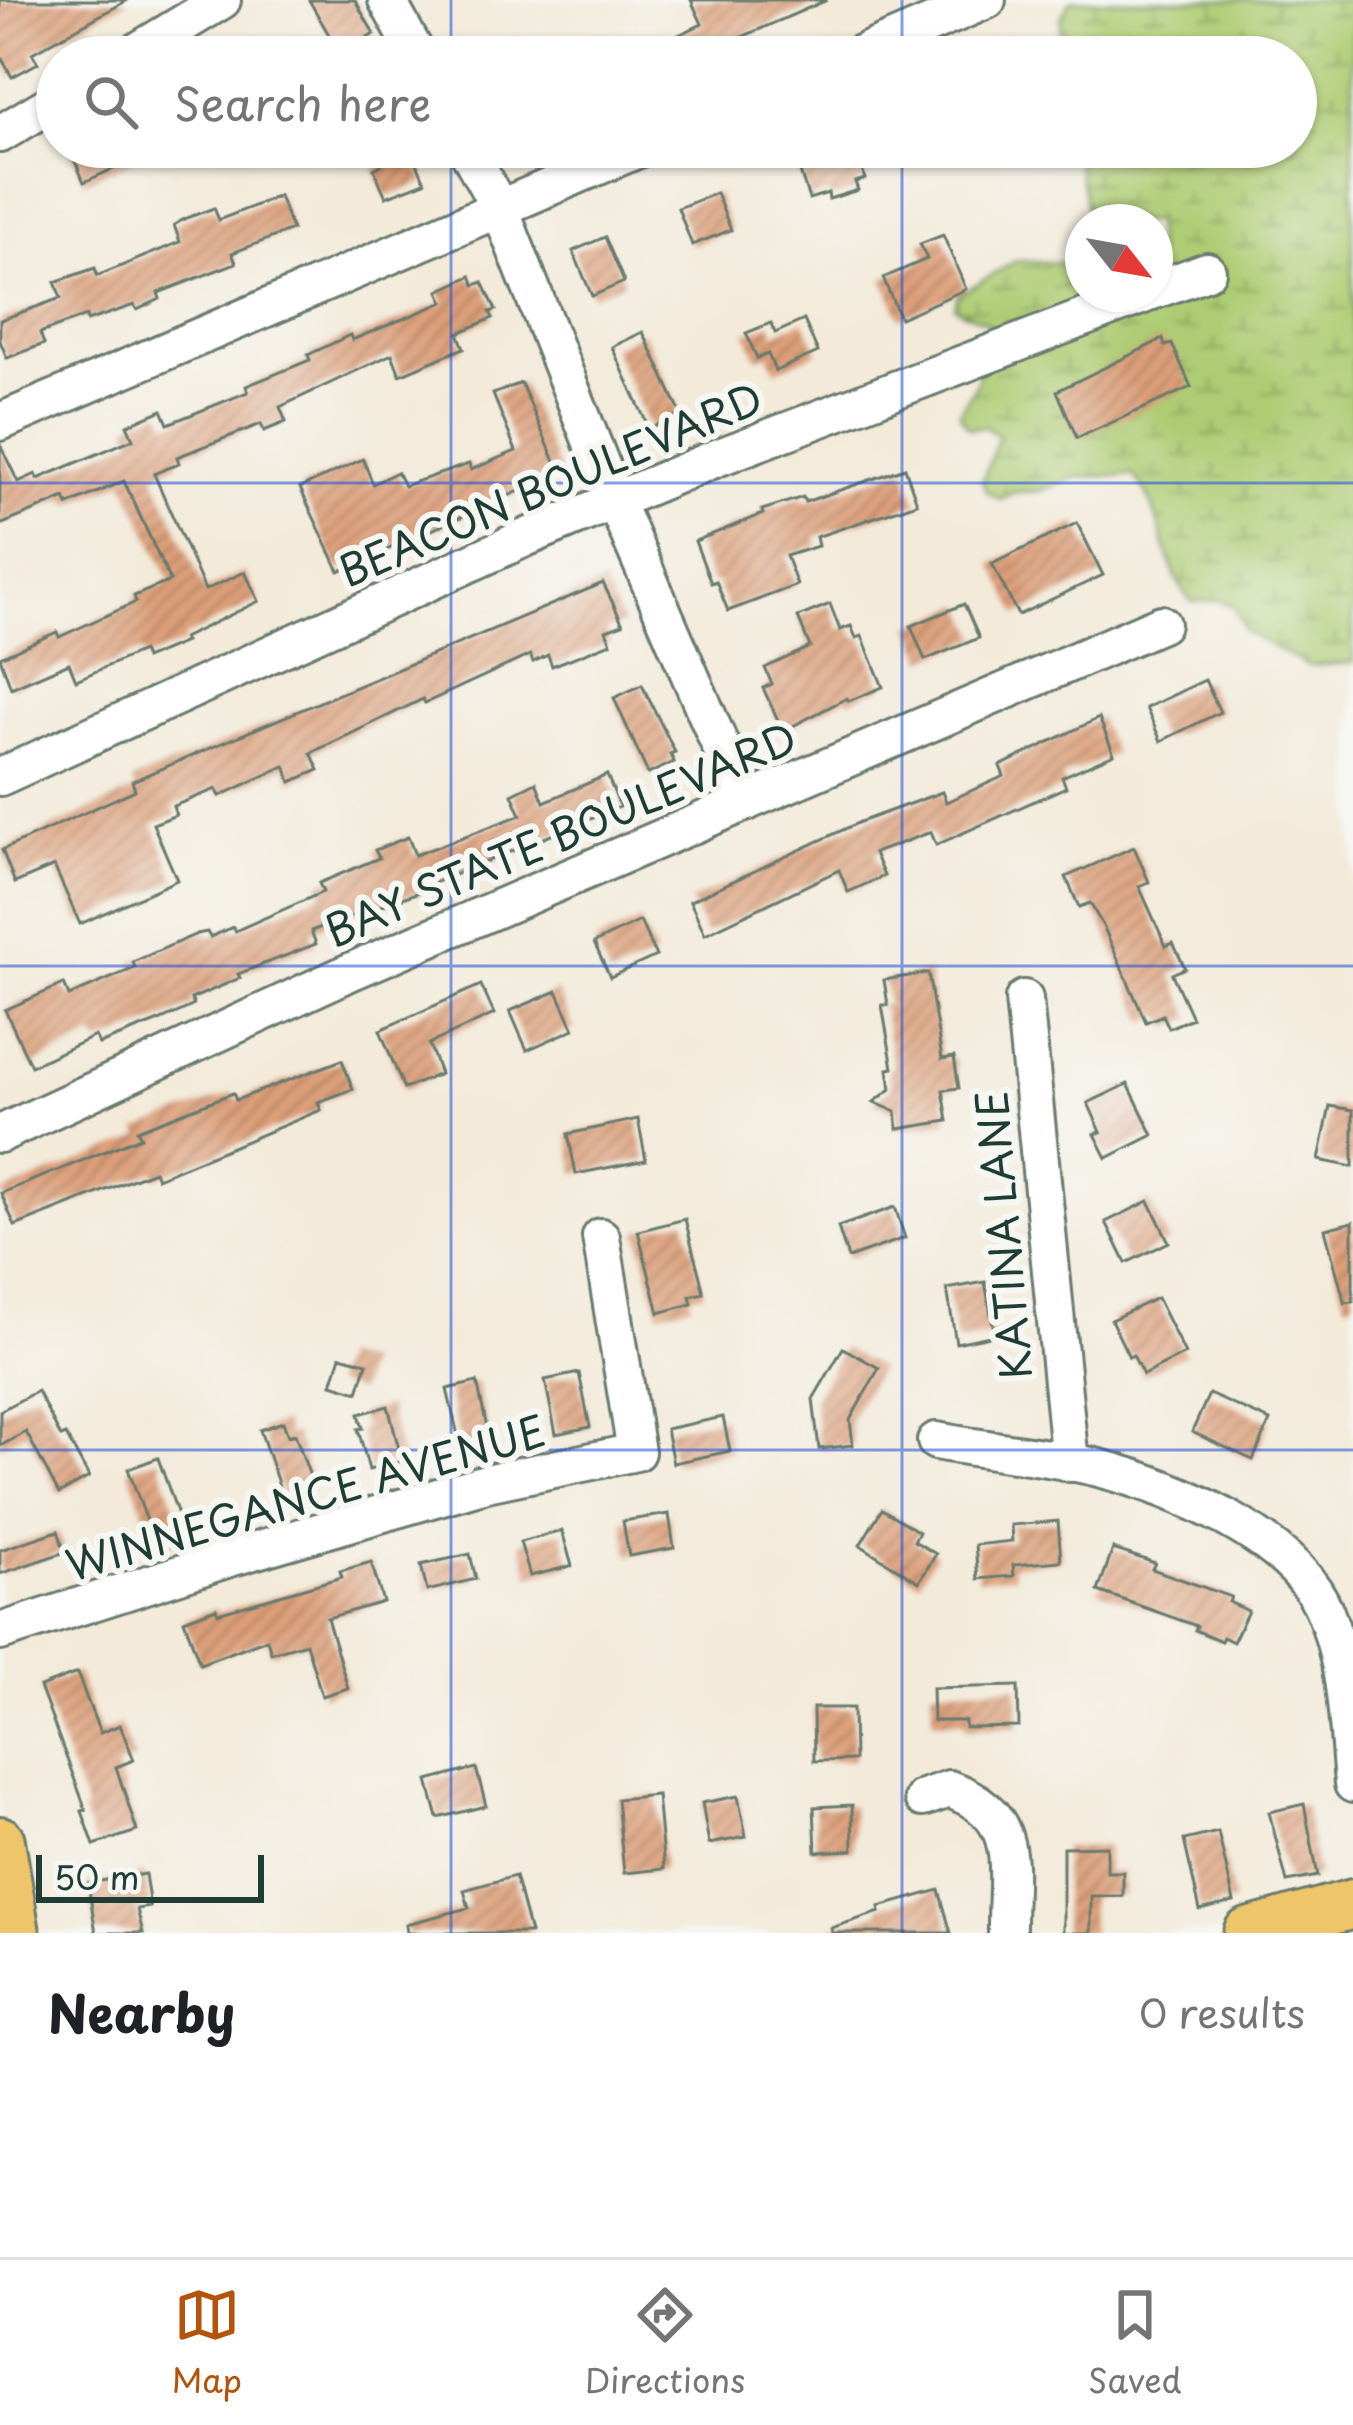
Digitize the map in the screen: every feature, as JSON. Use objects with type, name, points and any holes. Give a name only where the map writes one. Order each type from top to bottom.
[{"type":"main road","points":[[0,1841],[15,1933]]},
{"type":"main road","points":[[1248,1933],[1353,1904]]},
{"type":"street","points":[[163,36],[222,0]]},
{"type":"street","points":[[387,0],[407,36]]},
{"type":"street","points":[[903,36],[987,0]]},
{"type":"street","points":[[0,134],[36,113]]},
{"type":"street","points":[[478,168],[500,208],[614,501],[745,803]]},
{"type":"street","points":[[0,422],[594,168]]},
{"type":"street","points":[[1173,283],[1207,271]]},
{"type":"street","name":"BEACON BOULEVARD","points":[[0,777],[614,501],[1098,312]]},
{"type":"street","name":"BAY STATE BOULEVARD","points":[[0,1134],[352,971],[1161,625]]},
{"type":"street","name":"KATINA LANE","points":[[1024,999],[1070,1463]]},
{"type":"street","name":"WINNEGANCE AVENUE","points":[[0,1632],[270,1545],[486,1483],[636,1452],[601,1237]]},
{"type":"street","points":[[936,1441],[1070,1463],[1148,1483],[1258,1538],[1304,1580],[1324,1608],[1344,1687],[1353,1784]]},
{"type":"street","points":[[923,1798],[949,1789],[969,1796],[999,1822],[1006,1843],[1007,1933]]},
{"type":"green space","points":[[1071,0],[1353,0],[1353,663],[1308,666],[1245,632],[1234,606],[1219,600],[1192,602],[1174,572],[1152,505],[1133,475],[1078,477],[1000,499],[987,492],[982,481],[999,436],[985,427],[969,428],[960,415],[978,378],[968,338],[990,336],[991,327],[954,306],[958,295],[1018,260],[1065,263],[1065,312],[1173,312],[1173,204],[1085,204],[1078,168],[1317,168],[1317,36],[1060,36],[1061,18]]},
{"type":"building","points":[[0,0],[128,0],[63,36],[36,36],[32,53],[36,64],[12,77],[0,55]]},
{"type":"building","points":[[309,0],[355,0],[374,34],[371,36],[330,36]]},
{"type":"building","points":[[691,0],[827,0],[744,36],[676,36],[702,24]]},
{"type":"building","points":[[78,168],[115,168],[84,182]]},
{"type":"building","points":[[419,168],[425,182],[386,197],[374,169]]},
{"type":"building","points":[[799,168],[862,168],[865,179],[855,182],[858,190],[829,199],[828,193],[809,199]]},
{"type":"building","points":[[716,193],[731,230],[692,245],[678,208]]},
{"type":"building","points":[[279,196],[292,230],[232,253],[236,263],[158,293],[160,299],[137,310],[134,305],[87,321],[86,316],[40,333],[44,344],[7,358],[0,341],[0,320],[61,298],[55,282],[95,268],[97,276],[180,242],[174,225],[186,218],[214,208],[219,220]]},
{"type":"building","points":[[943,235],[966,289],[900,318],[883,278],[927,259],[920,244]]},
{"type":"building","points":[[605,237],[624,282],[592,296],[573,251]]},
{"type":"building","points":[[471,276],[475,285],[483,282],[496,310],[490,312],[493,318],[458,333],[464,348],[400,375],[392,354],[280,407],[286,422],[264,431],[261,424],[177,457],[179,463],[154,474],[205,590],[245,572],[259,601],[145,659],[142,651],[76,680],[69,663],[11,688],[0,657],[57,632],[59,637],[170,581],[124,481],[68,505],[65,498],[0,525],[0,444],[18,482],[36,474],[38,479],[133,439],[127,425],[162,410],[168,424],[248,392],[246,386],[310,360],[308,355],[350,335],[352,340],[444,302],[439,291]]},
{"type":"building","points":[[804,320],[818,352],[775,371],[768,354],[757,358],[746,333],[771,323],[775,333]]},
{"type":"building","points":[[643,332],[681,414],[649,428],[612,347]]},
{"type":"building","points":[[1163,339],[1165,346],[1172,344],[1191,387],[1077,438],[1057,391]]},
{"type":"building","points":[[521,383],[560,473],[339,571],[300,488],[363,459],[373,484],[397,472],[404,486],[469,464],[471,470],[516,451],[493,394]]},
{"type":"building","points":[[905,468],[917,503],[816,537],[818,546],[786,556],[797,585],[728,611],[695,541],[763,514],[762,510],[803,497],[805,502]]},
{"type":"building","points":[[1077,523],[1103,575],[1018,615],[992,564]]},
{"type":"building","points":[[603,583],[623,624],[606,630],[611,643],[552,666],[548,655],[533,662],[530,655],[425,703],[423,699],[311,753],[319,770],[291,782],[285,766],[220,796],[216,789],[173,806],[176,815],[153,824],[177,880],[80,924],[54,866],[15,883],[2,850],[135,790],[132,781]]},
{"type":"building","points":[[830,604],[840,630],[851,626],[856,638],[862,636],[883,687],[847,698],[783,731],[763,688],[772,684],[765,668],[810,647],[798,617]]},
{"type":"building","points":[[964,604],[979,638],[925,660],[911,626]]},
{"type":"building","points":[[1205,680],[1220,712],[1161,741],[1146,708]]},
{"type":"building","points":[[642,685],[675,752],[670,754],[674,762],[648,774],[614,698]]},
{"type":"building","points":[[1099,718],[1114,754],[1062,777],[1066,787],[936,845],[931,832],[874,853],[884,876],[848,892],[839,870],[705,934],[690,901],[860,822],[942,792],[946,802],[1004,776],[1000,766]]},
{"type":"building","points":[[607,775],[620,807],[430,888],[311,931],[316,944],[238,974],[240,978],[191,999],[194,1005],[159,1021],[99,1044],[95,1036],[31,1066],[5,1010],[64,984],[69,996],[197,934],[207,932],[210,937],[233,927],[235,931],[323,892],[319,883],[379,858],[375,850],[408,837],[415,855],[521,815],[512,794],[536,782],[544,802]]},
{"type":"building","points":[[1134,847],[1149,882],[1139,886],[1166,946],[1173,943],[1185,968],[1172,974],[1192,1018],[1169,1028],[1163,1015],[1146,1022],[1104,928],[1090,903],[1079,907],[1066,877]]},
{"type":"building","points":[[640,921],[656,956],[610,977],[594,943]]},
{"type":"building","points":[[928,973],[942,1059],[954,1057],[959,1088],[943,1090],[948,1121],[898,1129],[896,1112],[874,1102],[891,1089],[888,1069],[893,1068],[882,1005],[888,1005],[884,980]]},
{"type":"building","points":[[481,985],[494,1014],[429,1044],[440,1074],[404,1089],[380,1030]]},
{"type":"building","points":[[557,991],[574,1029],[527,1050],[510,1011]]},
{"type":"building","points":[[342,1060],[353,1089],[318,1102],[321,1110],[157,1178],[154,1171],[15,1226],[1,1193],[141,1137],[137,1130],[233,1093],[236,1100]]},
{"type":"building","points":[[1128,1084],[1153,1135],[1107,1158],[1088,1103]]},
{"type":"building","points":[[1330,1106],[1353,1110],[1353,1167],[1319,1160]]},
{"type":"building","points":[[638,1119],[646,1160],[576,1174],[568,1134]]},
{"type":"building","points":[[1149,1201],[1169,1242],[1126,1263],[1106,1222]]},
{"type":"building","points":[[895,1207],[905,1238],[848,1258],[838,1227]]},
{"type":"building","points":[[685,1219],[704,1293],[690,1296],[692,1304],[659,1313],[638,1231]]},
{"type":"building","points":[[1353,1222],[1353,1302],[1345,1303],[1325,1229]]},
{"type":"building","points":[[985,1282],[995,1335],[956,1343],[947,1289]]},
{"type":"building","points":[[1157,1298],[1185,1354],[1143,1375],[1111,1320]]},
{"type":"building","points":[[843,1348],[879,1368],[850,1420],[853,1445],[819,1449],[813,1399]]},
{"type":"building","points":[[341,1356],[367,1363],[358,1392],[332,1384]]},
{"type":"building","points":[[579,1373],[590,1427],[556,1434],[545,1380]]},
{"type":"building","points":[[477,1382],[490,1441],[461,1448],[447,1389]]},
{"type":"building","points":[[37,1391],[89,1477],[59,1494],[26,1432],[0,1446],[0,1411]]},
{"type":"building","points":[[1209,1394],[1270,1421],[1253,1460],[1192,1432]]},
{"type":"building","points":[[388,1406],[402,1461],[369,1470],[358,1429],[363,1428],[359,1414]]},
{"type":"building","points":[[723,1417],[730,1451],[673,1463],[666,1429]]},
{"type":"building","points":[[283,1422],[288,1436],[295,1434],[312,1482],[307,1483],[310,1493],[284,1501],[260,1430]]},
{"type":"building","points":[[158,1458],[182,1526],[177,1528],[181,1540],[157,1549],[128,1469]]},
{"type":"building","points":[[882,1509],[919,1532],[914,1541],[936,1554],[919,1582],[860,1545]]},
{"type":"building","points":[[669,1514],[674,1548],[629,1556],[623,1521]]},
{"type":"building","points":[[1058,1521],[1061,1561],[1013,1565],[1014,1576],[978,1579],[975,1545],[1012,1541],[1011,1525]]},
{"type":"building","points":[[58,1531],[65,1552],[0,1574],[0,1550]]},
{"type":"building","points":[[562,1531],[572,1566],[530,1576],[520,1542]]},
{"type":"building","points":[[1113,1549],[1155,1563],[1152,1569],[1231,1597],[1229,1602],[1248,1611],[1233,1642],[1098,1591]]},
{"type":"building","points":[[470,1554],[476,1579],[427,1591],[421,1565]]},
{"type":"building","points":[[371,1562],[383,1602],[327,1618],[348,1688],[322,1696],[306,1643],[271,1653],[267,1639],[200,1664],[184,1620],[342,1577],[340,1571]]},
{"type":"building","points":[[77,1673],[100,1733],[120,1725],[134,1760],[116,1767],[137,1831],[94,1845],[82,1811],[86,1810],[40,1687]]},
{"type":"building","points":[[1018,1686],[1019,1727],[965,1728],[965,1721],[933,1721],[932,1688]]},
{"type":"building","points":[[813,1708],[853,1708],[854,1760],[814,1761]]},
{"type":"building","points":[[476,1768],[486,1806],[438,1818],[428,1781]]},
{"type":"building","points":[[657,1795],[664,1869],[624,1873],[617,1799]]},
{"type":"building","points":[[738,1796],[746,1837],[709,1844],[702,1803]]},
{"type":"building","points":[[1304,1804],[1318,1876],[1287,1882],[1269,1812]]},
{"type":"building","points":[[852,1805],[853,1850],[816,1852],[814,1807]]},
{"type":"building","points":[[1218,1832],[1234,1902],[1200,1910],[1184,1840]]},
{"type":"building","points":[[1107,1846],[1107,1872],[1123,1872],[1123,1896],[1091,1896],[1091,1933],[1063,1933],[1063,1847]]},
{"type":"building","points":[[145,1874],[150,1907],[137,1909],[143,1933],[96,1933],[88,1883]]},
{"type":"building","points":[[515,1876],[530,1933],[407,1933],[406,1924],[469,1908],[464,1890]]},
{"type":"building","points":[[939,1890],[951,1933],[832,1933],[831,1928],[880,1912],[879,1907]]}]
